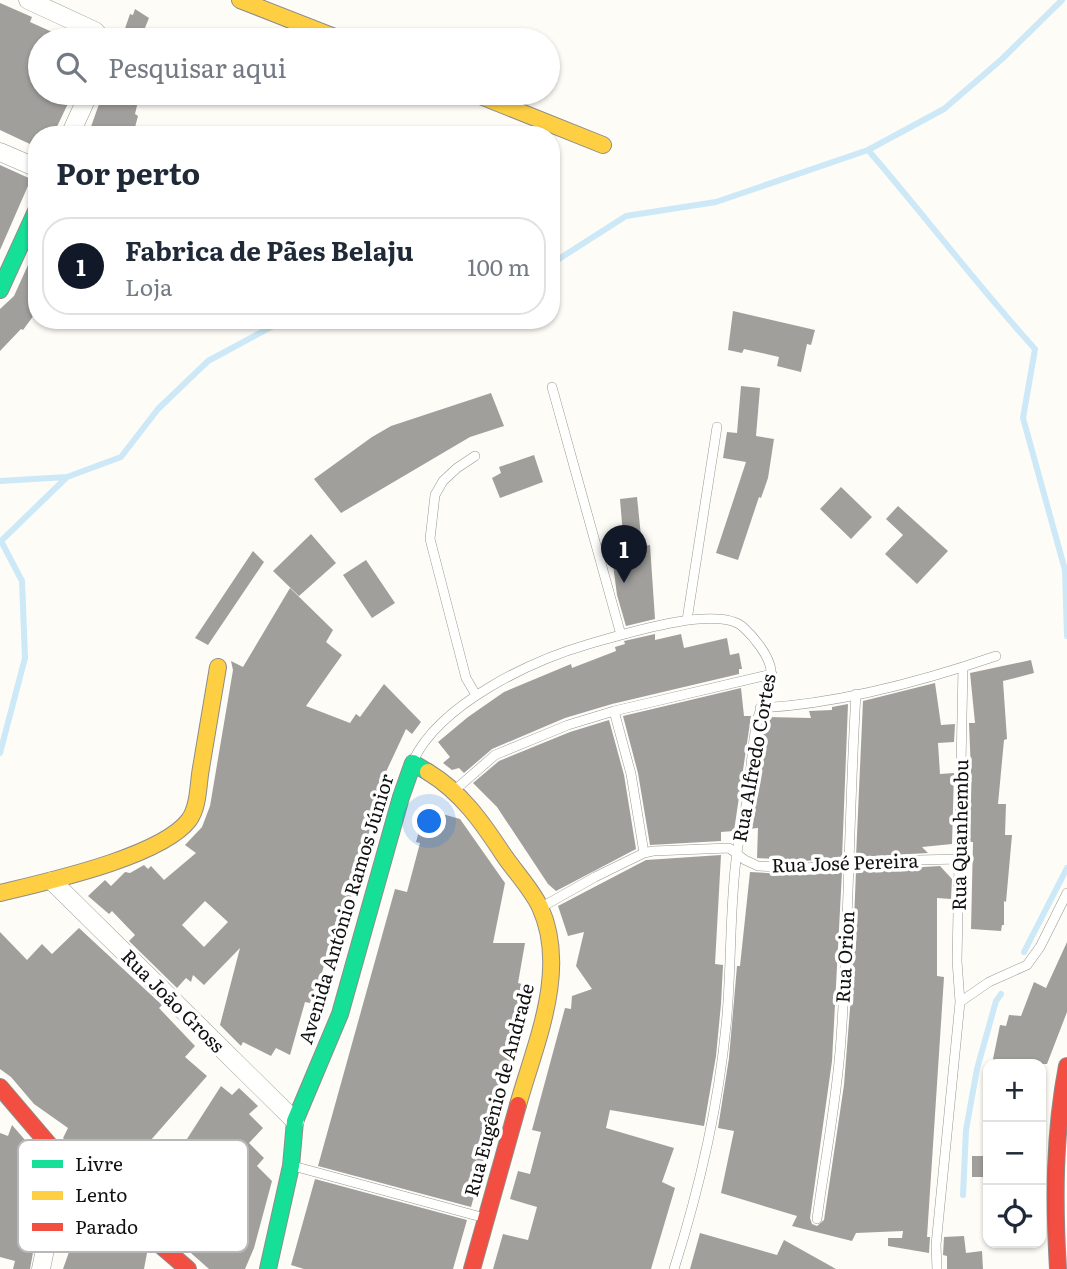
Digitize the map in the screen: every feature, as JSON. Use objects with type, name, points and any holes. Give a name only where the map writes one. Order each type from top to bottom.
[{"type":"street","points":[[240,0],[311,28]]},
{"type":"street","points":[[33,1],[89,28]]},
{"type":"street","points":[[74,126],[84,105]]},
{"type":"street","points":[[503,105],[556,126]]},
{"type":"street","points":[[560,128],[603,145]]},
{"type":"street","points":[[0,152],[28,164]]},
{"type":"street","points":[[0,290],[28,229]]},
{"type":"street","points":[[0,893],[51,881],[174,836],[189,820],[195,806],[218,667]]},
{"type":"street","name":"Rua Eugênio de Andrade","points":[[413,763],[435,774],[470,806],[540,908],[550,957],[549,995],[472,1269]]},
{"type":"street","name":"Avenida Antônio Ramos Júnior","points":[[268,1269],[291,1166],[295,1121],[340,1014],[413,763]]},
{"type":"street","name":"Rua João Gross","points":[[51,881],[295,1121]]},
{"type":"street","points":[[1058,1269],[1059,1100],[1067,1066]]},
{"type":"street","points":[[0,1087],[46,1140]]},
{"type":"street","points":[[168,1252],[188,1269]]},
{"type":"lane","points":[[552,387],[621,635]]},
{"type":"lane","points":[[687,620],[718,427]]},
{"type":"lane","points":[[475,456],[443,481],[435,495],[430,539],[466,678],[476,695]]},
{"type":"lane","name":"Rua Alfredo Cortes","points":[[413,763],[419,749],[436,727],[476,695],[556,655],[621,635],[710,617],[742,625],[765,656],[772,674],[760,708],[737,853],[720,1079],[706,1154],[674,1269]]},
{"type":"lane","points":[[760,708],[811,703],[856,694],[996,656]]},
{"type":"lane","name":"Rua Quanhembu","points":[[937,1269],[936,1245],[960,1002],[957,979],[963,667]]},
{"type":"lane","points":[[455,790],[495,755],[536,736],[614,711],[772,674]]},
{"type":"lane","name":"Rua Orion","points":[[817,1219],[841,1041],[856,694]]},
{"type":"lane","points":[[614,711],[631,774],[645,853]]},
{"type":"lane","name":"Rua José Pereira","points":[[540,908],[645,853],[729,848],[758,866],[804,868],[960,859]]},
{"type":"lane","points":[[960,1002],[989,982],[1027,965],[1040,947],[1067,893]]},
{"type":"lane","points":[[291,1166],[487,1219]]},
{"type":"building","points":[[0,3],[32,17],[30,22],[43,28],[28,28],[28,105],[67,105],[57,126],[28,126],[28,143],[0,130]]},
{"type":"building","points":[[135,9],[149,18],[145,28],[125,28],[130,14],[133,15]]},
{"type":"building","points":[[99,105],[137,105],[135,126],[91,126]]},
{"type":"building","points":[[0,165],[28,178],[28,186],[0,250]]},
{"type":"building","points":[[28,265],[28,323],[0,351],[0,309],[14,296]]},
{"type":"building","points":[[733,311],[815,330],[811,345],[807,344],[801,372],[777,366],[779,357],[744,349],[742,353],[728,350]]},
{"type":"building","points":[[741,386],[760,388],[756,436],[774,439],[768,478],[738,560],[716,553],[746,462],[723,458],[727,432],[737,433]]},
{"type":"building","points":[[491,393],[504,426],[470,437],[341,513],[314,479],[391,426]]},
{"type":"building","points":[[534,455],[543,482],[500,498],[492,478],[501,473],[499,467]]},
{"type":"building","points":[[841,487],[872,517],[851,539],[820,509]]},
{"type":"building","points":[[637,497],[642,546],[650,545],[655,619],[626,626],[617,595],[611,549],[624,547],[620,499]]},
{"type":"building","points":[[898,506],[948,551],[917,584],[885,554],[903,535],[886,519]]},
{"type":"building","points":[[311,534],[336,563],[299,596],[273,571]]},
{"type":"building","points":[[253,551],[264,562],[208,645],[195,638]]},
{"type":"building","points":[[366,560],[395,603],[372,618],[343,575]]},
{"type":"building","points":[[290,588],[333,630],[326,642],[342,655],[306,706],[350,723],[356,714],[360,717],[384,684],[421,722],[412,734],[406,729],[385,774],[333,964],[325,962],[317,990],[314,989],[310,1003],[305,1002],[290,1055],[276,1048],[271,1056],[243,1042],[241,1046],[220,1025],[240,948],[204,985],[193,975],[191,982],[186,978],[177,988],[129,941],[135,935],[112,911],[109,914],[88,896],[105,880],[111,886],[125,872],[130,873],[144,865],[148,869],[151,866],[164,880],[196,853],[185,845],[202,827],[210,806],[233,670],[231,661],[243,667]],"holes":[[[205,901],[228,922],[204,947],[182,925]]]},
{"type":"building","points":[[655,634],[655,640],[681,634],[684,648],[727,638],[730,655],[739,653],[742,669],[739,669],[739,674],[565,718],[492,749],[464,773],[459,768],[452,770],[443,763],[450,757],[438,742],[504,692],[571,664],[572,668],[616,651],[615,647],[625,644],[624,641]]},
{"type":"building","points":[[1031,660],[1034,673],[1003,681],[1007,739],[1004,740],[998,804],[1006,804],[1005,835],[1012,835],[1006,902],[1004,901],[1004,925],[1001,931],[971,929],[973,842],[966,842],[968,773],[971,772],[969,723],[975,723],[970,673]]},
{"type":"building","points":[[935,683],[941,725],[955,724],[954,742],[938,743],[940,774],[954,773],[952,844],[922,847],[928,853],[856,857],[863,701]]},
{"type":"building","points":[[741,688],[744,716],[751,716],[734,831],[721,832],[721,841],[650,845],[638,773],[623,716]]},
{"type":"building","points":[[848,704],[842,858],[804,861],[757,858],[758,828],[748,829],[766,717],[811,718],[809,711],[832,710],[832,707]]},
{"type":"building","points":[[609,720],[624,775],[636,849],[556,891],[548,884],[497,807],[473,783],[499,761],[570,732]]},
{"type":"building","points":[[425,809],[460,819],[505,883],[493,943],[525,943],[518,983],[533,987],[471,1207],[318,1166],[395,889],[407,892],[420,843],[416,842]]},
{"type":"building","points":[[721,855],[715,964],[723,965],[721,1004],[716,1056],[704,1126],[610,1110],[606,1128],[674,1148],[662,1182],[675,1188],[651,1269],[493,1269],[503,1234],[528,1240],[537,1207],[510,1199],[518,1171],[530,1174],[541,1132],[532,1130],[565,1008],[571,1009],[572,996],[592,989],[576,966],[584,932],[568,936],[558,906],[646,860]]},
{"type":"building","points":[[940,866],[952,879],[951,899],[937,898],[937,976],[944,977],[927,1237],[930,1237],[929,1253],[888,1246],[888,1238],[902,1238],[903,1231],[856,1233],[852,1241],[792,1226],[797,1216],[721,1193],[734,1131],[718,1128],[729,1058],[737,966],[740,966],[750,872],[804,875],[842,872],[832,1061],[810,1218],[812,1224],[817,1226],[824,1220],[844,1085],[856,871]]},
{"type":"building","points":[[79,928],[162,1005],[159,1008],[195,1046],[185,1057],[207,1076],[151,1140],[65,1140],[63,1138],[68,1128],[34,1104],[11,1077],[0,1069],[0,932],[27,960],[42,944],[52,954]]},
{"type":"building","points":[[1067,942],[1067,1012],[1047,1064],[1046,1059],[993,1059],[1000,1025],[1006,1026],[1009,1015],[1021,1016],[1034,982],[1046,988]]},
{"type":"building","points":[[221,1086],[232,1095],[239,1088],[258,1106],[249,1114],[263,1128],[249,1143],[264,1158],[257,1166],[272,1181],[254,1248],[245,1269],[209,1269],[190,1252],[248,1252],[248,1140],[186,1140]]},
{"type":"building","points":[[12,1125],[25,1140],[18,1140],[18,1252],[33,1252],[30,1269],[13,1269],[15,1261],[0,1257],[0,1133],[8,1136]]},
{"type":"building","points":[[972,1156],[983,1156],[983,1177],[972,1177]]},
{"type":"building","points":[[315,1179],[467,1220],[453,1269],[304,1269],[291,1265]]},
{"type":"building","points":[[700,1233],[777,1255],[784,1240],[836,1269],[690,1269]]},
{"type":"building","points":[[964,1236],[966,1253],[982,1251],[983,1269],[947,1269],[947,1256],[943,1255],[944,1237]]},
{"type":"building","points":[[69,1252],[147,1253],[144,1269],[63,1269]]},
{"type":"waterway","points":[[560,258],[626,216],[716,202],[868,150],[944,109],[1002,59],[1062,0]]},
{"type":"waterway","points":[[868,150],[1035,349],[1023,418],[1065,570],[1067,636]]},
{"type":"waterway","points":[[0,753],[25,658],[22,581],[1,541],[67,477],[121,457],[158,409],[208,361],[267,329]]},
{"type":"waterway","points":[[0,481],[67,477]]},
{"type":"waterway","points":[[1024,952],[1067,868]]},
{"type":"waterway","points":[[963,1195],[966,1130],[977,1069],[996,1001],[1001,994]]},
{"type":"traffic: fast","points":[[0,290],[28,229]]},
{"type":"traffic: fast","points":[[268,1269],[291,1166],[295,1121],[340,1014],[413,763],[428,772]]},
{"type":"traffic: slow","points":[[240,0],[311,28]]},
{"type":"traffic: slow","points":[[503,105],[556,126]]},
{"type":"traffic: slow","points":[[560,128],[603,145]]},
{"type":"traffic: slow","points":[[0,893],[72,875],[129,856],[175,833],[189,820],[196,802],[218,667]]},
{"type":"traffic: slow","points":[[428,772],[461,798],[479,819],[528,887],[540,907],[548,931],[551,956],[546,1007],[518,1105]]},
{"type":"traffic: jam","points":[[1058,1269],[1056,1167],[1067,1066]]},
{"type":"traffic: jam","points":[[0,1087],[45,1140]]},
{"type":"traffic: jam","points":[[472,1269],[518,1105]]},
{"type":"traffic: jam","points":[[168,1252],[188,1269]]},
{"type":"place","name":"Fabrica de Pães Belaju","points":[[624,583]]}]
